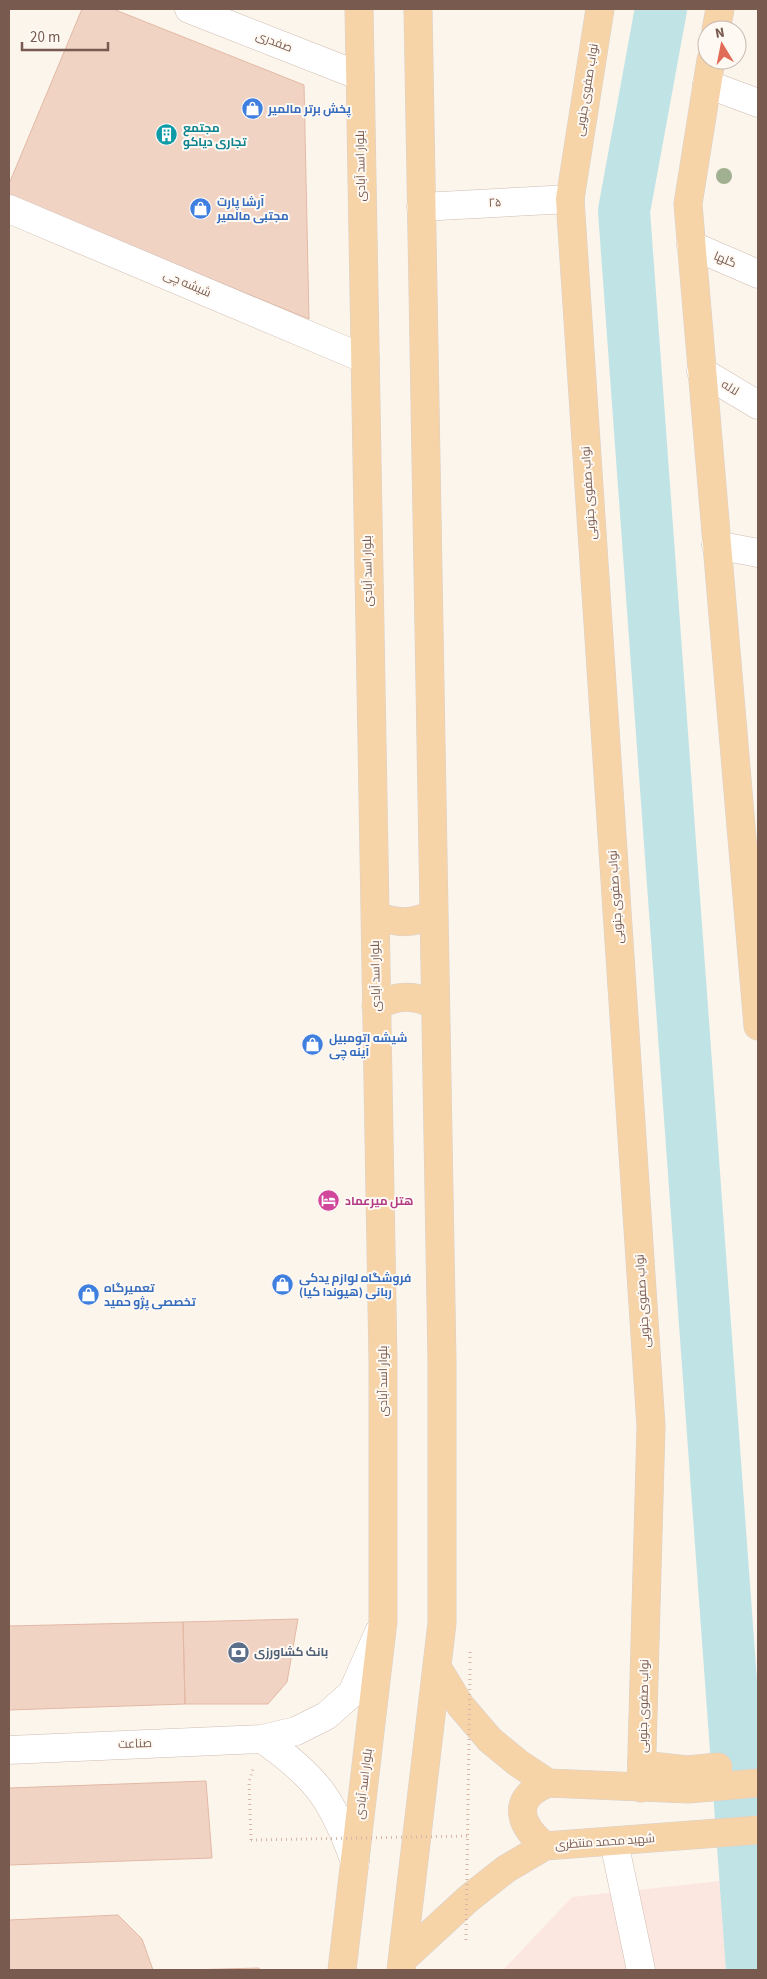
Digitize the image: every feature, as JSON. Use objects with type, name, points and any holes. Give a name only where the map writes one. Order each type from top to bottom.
[{"type":"main road","name":"بلوار اسد آبادی","points":[[342,1970],[383,1621],[383,1362],[359,9]]},
{"type":"main road","points":[[402,1965],[442,1623],[442,1361],[418,9]]},
{"type":"main road","name":"نواب صفوی جنوبی","points":[[600,9],[570,199],[651,1426],[641,1777]]},
{"type":"main road","points":[[709,72],[688,204],[716,545],[756,975],[758,1026]]},
{"type":"main road","points":[[374,915],[392,921],[410,922],[433,914]]},
{"type":"main road","points":[[376,1006],[399,996],[412,996],[435,1004]]},
{"type":"main road","points":[[437,1666],[460,1705],[490,1740],[518,1764],[548,1782]]},
{"type":"main road","points":[[687,1779],[758,1764]]},
{"type":"main road","points":[[545,1846],[529,1832],[524,1824],[522,1814],[527,1796],[535,1788],[548,1782],[641,1777],[758,1783]]},
{"type":"main road","name":"شهید محمد منتظری","points":[[402,1965],[468,1899],[506,1868],[545,1846],[758,1830]]},
{"type":"street","name":"صفدری","points":[[189,9],[360,76]]},
{"type":"street","points":[[709,72],[758,103]]},
{"type":"street","name":"۲۵","points":[[421,207],[570,199]]},
{"type":"street","name":"شیشه چی","points":[[9,209],[365,359]]},
{"type":"street","name":"گلها","points":[[691,245],[758,274]]},
{"type":"street","name":"لاله","points":[[702,371],[758,405]]},
{"type":"street","points":[[716,545],[758,553]]},
{"type":"street","name":"صناعت","points":[[9,1750],[262,1739],[296,1731],[326,1716],[352,1693],[383,1621]]},
{"type":"street","points":[[262,1739],[294,1761],[322,1790],[342,1825],[355,1862]]},
{"type":"street","points":[[614,1842],[641,1970]]},
{"type":"path","points":[[466,1940],[470,1640]]},
{"type":"path","points":[[249,1781],[251,1840],[467,1836]]},
{"type":"shaded area","points":[[758,1877],[758,1970],[503,1970],[572,1897]]},
{"type":"building","name":"مجتمع تجاری دیاکو","points":[[82,9],[113,9],[304,85],[309,319],[9,197],[9,184]]},
{"type":"building","name":"بانک کشاورزی","points":[[298,1619],[287,1682],[268,1704],[185,1704],[183,1622]]},
{"type":"building","points":[[183,1622],[185,1704],[9,1710],[9,1626]]},
{"type":"building","points":[[206,1781],[212,1858],[9,1865],[9,1788]]},
{"type":"building","points":[[118,1915],[142,1939],[153,1970],[9,1970],[9,1920]]},
{"type":"building","points":[[259,1968],[261,1970],[187,1970]]},
{"type":"waterway","points":[[661,9],[624,211],[752,1970]]},
{"type":"place","name":"پخش برتر مالمیر","points":[[252,109]]},
{"type":"place","name":"مجتمع تجاری دیاکو","points":[[167,135]]},
{"type":"place","name":"آرشا پارت مجتبی مالمیر","points":[[201,209]]},
{"type":"place","name":"شیشه اتومبیل آینه چی","points":[[313,1045]]},
{"type":"place","name":"هتل میرعماد","points":[[329,1201]]},
{"type":"place","name":"فروشگاه لوازم یدکی ربانی (هیوندا کیا)","points":[[283,1285]]},
{"type":"place","name":"تعمیرگاه تخصصی پژو حمید","points":[[88,1295]]},
{"type":"place","name":"بانک کشاورزی","points":[[238,1652]]}]
